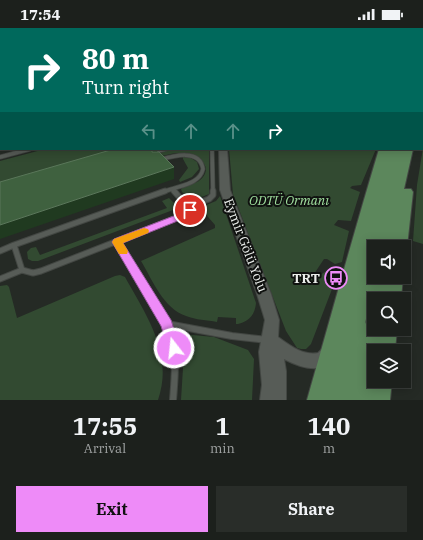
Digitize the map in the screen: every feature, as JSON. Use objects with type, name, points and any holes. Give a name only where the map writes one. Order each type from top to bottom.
[{"type":"main road","points":[[325,399],[332,348],[385,150]]},
{"type":"main road","points":[[325,399],[369,263],[395,150]]},
{"type":"main road","points":[[389,240],[399,178],[407,150]]},
{"type":"main road","points":[[400,240],[408,183],[416,150]]},
{"type":"main road","points":[[361,400],[372,336]]},
{"type":"main road","points":[[379,400],[380,388]]},
{"type":"street","name":"Eymir Gölü Yolu","points":[[222,150],[225,190],[235,221],[264,294],[272,320],[267,352],[270,385],[269,400]]},
{"type":"street","points":[[270,340],[284,351],[304,361],[321,360],[328,355],[332,348]]},
{"type":"street","points":[[270,340],[277,355],[279,366],[277,400]]},
{"type":"lane","points":[[0,157],[26,150]]},
{"type":"lane","points":[[158,151],[162,150]]},
{"type":"lane","points":[[188,207],[207,200],[213,195],[212,150]]},
{"type":"lane","points":[[0,251],[192,182],[199,177],[203,170],[202,164],[193,157],[184,155],[172,156],[156,161]]},
{"type":"lane","points":[[0,279],[22,270],[33,273],[42,271],[187,214],[191,211],[172,189]]},
{"type":"lane","points":[[117,242],[167,324],[174,348],[176,366],[173,400]]},
{"type":"lane","points":[[14,246],[22,270]]},
{"type":"lane","points":[[167,324],[232,336],[270,340]]},
{"type":"green space","points":[[41,150],[151,150],[0,196],[0,161]]},
{"type":"green space","points":[[170,150],[209,150],[209,194],[192,201],[182,192],[181,189],[196,183],[203,177],[206,172],[206,167],[200,159],[185,153],[170,154],[159,157],[156,154]]},
{"type":"green space","name":"ODTÜ Ormanı","points":[[229,150],[376,150],[361,185],[352,186],[350,188],[360,192],[351,221],[338,220],[334,225],[349,231],[342,262],[335,264],[327,259],[324,259],[314,274],[317,277],[328,270],[332,270],[337,276],[311,344],[306,349],[297,348],[286,331],[233,194]]},
{"type":"green space","points":[[423,150],[423,244],[413,241],[417,185]]},
{"type":"green space","points":[[183,157],[191,158],[197,162],[199,169],[192,177],[180,182],[179,180],[188,168]]},
{"type":"green space","points":[[220,196],[256,303],[253,314],[249,319],[238,324],[236,324],[236,318],[218,317],[217,322],[186,316],[178,312],[171,307],[159,293],[141,261],[215,228],[215,225],[202,210],[204,206],[216,201]]},
{"type":"green space","points":[[169,198],[176,205],[173,210],[38,261],[28,259],[27,252],[31,248],[36,247],[40,255],[167,208],[162,201]]},
{"type":"green space","points":[[120,275],[125,277],[149,320],[160,351],[163,367],[162,383],[158,400],[0,400],[0,286],[7,285],[9,287],[17,318]]},
{"type":"green space","points":[[182,334],[214,337],[248,350],[254,359],[252,400],[181,400],[183,368],[178,338]]},
{"type":"building","points":[[111,150],[152,150],[152,152],[159,152],[174,167],[0,225],[0,182]]},
{"type":"slow traffic","points":[[123,251],[117,242],[144,231]]},
{"type":"place","name":"TRT","points":[[336,278]]},
{"type":"route","points":[[174,348],[167,324],[117,242],[187,214],[191,211],[190,210]]}]
